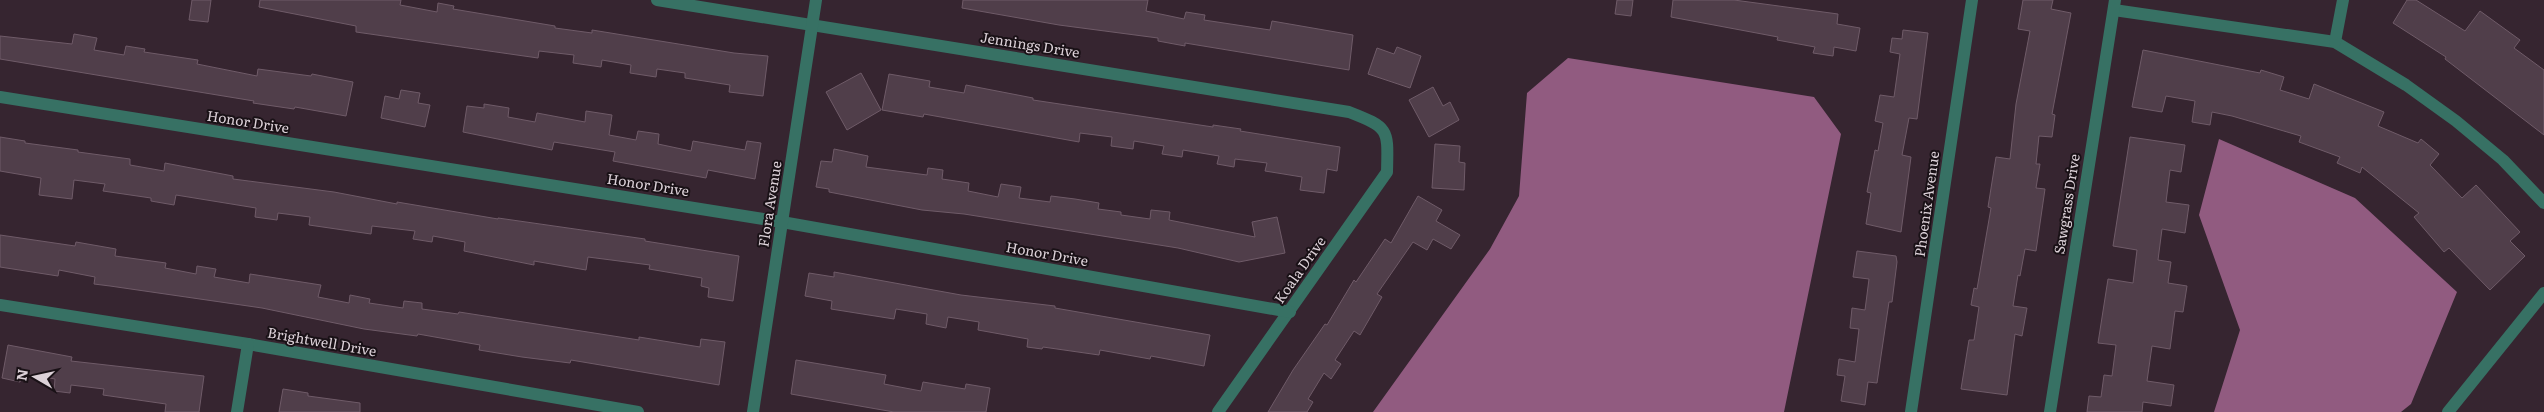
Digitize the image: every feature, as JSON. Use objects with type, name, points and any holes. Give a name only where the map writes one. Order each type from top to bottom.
[{"type":"street","name":"Jennings Drive","points":[[657,0],[1350,112],[1378,123],[1387,139]]},
{"type":"street","name":"Flora Avenue","points":[[753,412],[816,0]]},
{"type":"street","name":"Phoenix Avenue","points":[[1911,412],[1969,0]]},
{"type":"street","points":[[2335,42],[2343,0]]},
{"type":"street","points":[[2114,5],[2335,42],[2406,84],[2456,121],[2504,160],[2544,202]]},
{"type":"street","name":"Sawgrass Drive","points":[[2050,412],[2114,5]]},
{"type":"street","name":"Honor Drive","points":[[0,97],[782,222],[1290,312]]},
{"type":"street","name":"Koala Drive","points":[[1218,412],[1387,172],[1387,139]]},
{"type":"street","points":[[2448,412],[2544,293]]},
{"type":"street","name":"Brightwell Drive","points":[[0,305],[248,344],[638,412]]},
{"type":"street","points":[[237,412],[248,344]]},
{"type":"shaded area","points":[[1568,58],[1814,97],[1841,134],[1784,412],[1373,412],[1490,249],[1519,196],[1527,93]]},
{"type":"shaded area","points":[[2219,139],[2355,198],[2457,292],[2411,404],[2401,412],[2214,412],[2240,330],[2199,215]]},
{"type":"building","points":[[192,0],[211,0],[208,22],[189,20]]},
{"type":"building","points":[[260,0],[401,0],[400,5],[437,12],[438,3],[454,6],[453,9],[555,26],[555,28],[592,33],[592,30],[734,53],[768,56],[763,96],[729,92],[730,85],[685,78],[685,73],[657,69],[656,77],[630,73],[631,65],[602,60],[601,67],[573,63],[574,55],[539,51],[538,58],[356,32],[356,26],[259,7]]},
{"type":"building","points":[[963,0],[1148,0],[1146,11],[1184,19],[1186,12],[1205,15],[1204,20],[1270,30],[1272,21],[1353,35],[1349,70],[1185,43],[1185,46],[1158,41],[1158,38],[1059,25],[962,8]]},
{"type":"building","points":[[1617,0],[1633,0],[1631,16],[1615,14]]},
{"type":"building","points":[[1673,0],[1734,0],[1838,14],[1837,24],[1860,28],[1856,51],[1834,47],[1833,56],[1813,53],[1815,47],[1777,40],[1778,37],[1671,17]]},
{"type":"building","points":[[2023,0],[2053,0],[2051,9],[2071,13],[2052,114],[2055,115],[2052,137],[2039,136],[2036,164],[2040,164],[2036,188],[2045,189],[2036,251],[2025,249],[2020,276],[2018,275],[2013,306],[2027,308],[2022,336],[2015,334],[2007,395],[1961,389],[1969,340],[1974,340],[1979,307],[1971,305],[1974,288],[1977,289],[1991,208],[1988,207],[1996,157],[2010,159],[2016,104],[2030,31],[2018,29]]},
{"type":"building","points":[[2407,0],[2416,0],[2465,31],[2480,11],[2520,40],[2514,48],[2544,70],[2544,135],[2445,59],[2446,57],[2393,23]]},
{"type":"building","points":[[1903,30],[1928,33],[1917,119],[1909,118],[1902,155],[1911,157],[1901,232],[1866,224],[1871,193],[1867,192],[1875,150],[1878,151],[1883,123],[1875,121],[1880,95],[1894,97],[1900,54],[1890,52],[1892,38],[1902,39]]},
{"type":"building","points":[[74,34],[97,38],[94,50],[124,55],[126,46],[145,49],[144,52],[198,60],[197,64],[257,76],[258,69],[311,76],[312,74],[353,82],[346,116],[295,107],[294,109],[253,103],[254,101],[0,59],[0,36],[72,44]]},
{"type":"building","points":[[1397,47],[1421,56],[1410,88],[1368,74],[1377,48],[1394,54]]},
{"type":"building","points":[[2143,50],[2260,73],[2261,70],[2284,77],[2280,90],[2309,99],[2314,84],[2384,112],[2378,126],[2418,143],[2421,139],[2439,154],[2430,165],[2462,198],[2476,185],[2520,232],[2510,241],[2525,256],[2490,290],[2449,248],[2444,252],[2414,217],[2419,213],[2362,167],[2360,173],[2337,163],[2340,157],[2299,142],[2301,136],[2232,116],[2212,112],[2210,125],[2192,122],[2195,101],[2166,96],[2162,112],[2132,107]]},
{"type":"building","points":[[861,73],[881,110],[847,130],[826,92]]},
{"type":"building","points":[[889,74],[930,81],[929,87],[964,93],[966,85],[1033,98],[1033,100],[1213,127],[1213,125],[1241,129],[1240,131],[1340,147],[1337,171],[1327,169],[1324,193],[1300,190],[1302,177],[1265,171],[1267,163],[1235,159],[1234,167],[1217,164],[1219,156],[1183,150],[1182,157],[1162,154],[1164,146],[1134,141],[1133,149],[1111,146],[1112,137],[1080,133],[1079,142],[924,114],[923,117],[882,110]]},
{"type":"building","points":[[1433,87],[1443,106],[1450,102],[1459,120],[1429,137],[1409,100]]},
{"type":"building","points":[[401,90],[420,93],[418,103],[430,105],[425,127],[381,118],[385,96],[399,99]]},
{"type":"building","points":[[484,104],[509,108],[508,117],[535,122],[537,113],[585,122],[586,111],[612,115],[609,135],[636,140],[638,131],[659,134],[658,144],[691,151],[693,141],[745,150],[747,141],[761,143],[755,179],[708,170],[706,178],[613,161],[615,152],[554,142],[552,150],[463,132],[467,106],[484,108]]},
{"type":"building","points":[[0,137],[25,141],[25,143],[78,150],[78,152],[130,159],[130,165],[164,171],[165,163],[233,176],[233,179],[334,192],[397,204],[397,202],[498,219],[645,239],[645,241],[739,256],[733,301],[708,297],[709,288],[701,286],[702,278],[649,269],[650,265],[588,257],[586,270],[534,261],[534,265],[464,251],[465,242],[433,236],[432,242],[413,239],[415,231],[372,226],[371,234],[309,225],[310,217],[278,213],[277,220],[255,217],[256,208],[176,195],[174,205],[151,201],[151,198],[103,191],[105,184],[74,180],[72,199],[39,195],[41,178],[0,171]]},
{"type":"building","points":[[2130,137],[2185,145],[2181,172],[2170,170],[2166,202],[2189,205],[2185,233],[2162,229],[2158,260],[2171,262],[2168,283],[2187,286],[2183,312],[2175,311],[2170,349],[2152,346],[2147,381],[2174,385],[2171,406],[2143,402],[2142,412],[2087,412],[2089,396],[2101,397],[2104,375],[2112,376],[2116,345],[2098,343],[2108,279],[2133,283],[2137,250],[2113,246]]},
{"type":"building","points":[[1435,144],[1460,146],[1459,162],[1465,163],[1464,190],[1432,188]]},
{"type":"building","points":[[834,149],[868,156],[866,167],[927,175],[928,168],[943,170],[942,179],[969,183],[968,191],[998,197],[1001,184],[1021,187],[1019,198],[1050,202],[1051,196],[1075,199],[1099,203],[1098,209],[1121,212],[1121,215],[1150,219],[1151,210],[1170,212],[1169,220],[1255,237],[1252,222],[1277,217],[1285,253],[1239,262],[1178,248],[964,214],[922,210],[829,192],[829,189],[816,187],[821,161],[832,162]]},
{"type":"building","points":[[1418,196],[1442,210],[1436,221],[1460,235],[1451,249],[1433,239],[1427,250],[1413,242],[1377,294],[1382,297],[1360,335],[1354,331],[1335,360],[1341,364],[1331,379],[1324,373],[1308,399],[1313,402],[1307,412],[1268,412],[1293,370],[1325,324],[1327,325],[1354,280],[1356,282],[1385,239],[1391,243]]},
{"type":"building","points":[[0,235],[75,246],[76,242],[116,249],[115,256],[166,263],[165,268],[196,274],[197,266],[216,269],[214,277],[249,283],[250,274],[321,285],[318,297],[349,303],[350,295],[370,299],[369,303],[403,308],[404,301],[422,303],[422,309],[458,314],[459,312],[639,340],[639,337],[700,347],[701,339],[725,342],[719,385],[571,360],[570,363],[522,357],[479,350],[480,345],[418,334],[417,336],[364,329],[262,308],[94,284],[95,277],[59,270],[58,276],[0,267]]},
{"type":"building","points":[[1857,251],[1896,256],[1897,262],[1892,302],[1889,302],[1877,383],[1868,382],[1865,405],[1841,401],[1845,376],[1837,375],[1839,359],[1855,362],[1859,329],[1850,328],[1852,308],[1865,310],[1869,279],[1853,277]]},
{"type":"building","points":[[834,272],[961,295],[1055,306],[1055,308],[1210,335],[1204,366],[1151,356],[1150,359],[1100,350],[1099,355],[1043,347],[1042,349],[1027,347],[1028,339],[978,330],[979,322],[948,317],[946,328],[926,324],[927,314],[896,309],[894,319],[831,309],[832,301],[805,296],[809,273],[834,277]]},
{"type":"building","points":[[8,345],[72,357],[71,361],[204,376],[199,412],[165,412],[166,404],[103,395],[104,389],[71,385],[70,393],[54,391],[55,379],[22,373],[20,382],[2,378]]},
{"type":"building","points":[[796,360],[886,375],[884,384],[921,391],[923,382],[965,389],[966,384],[990,388],[986,412],[894,412],[791,394]]},
{"type":"building","points":[[283,389],[308,393],[308,396],[360,403],[360,412],[279,412]]}]
